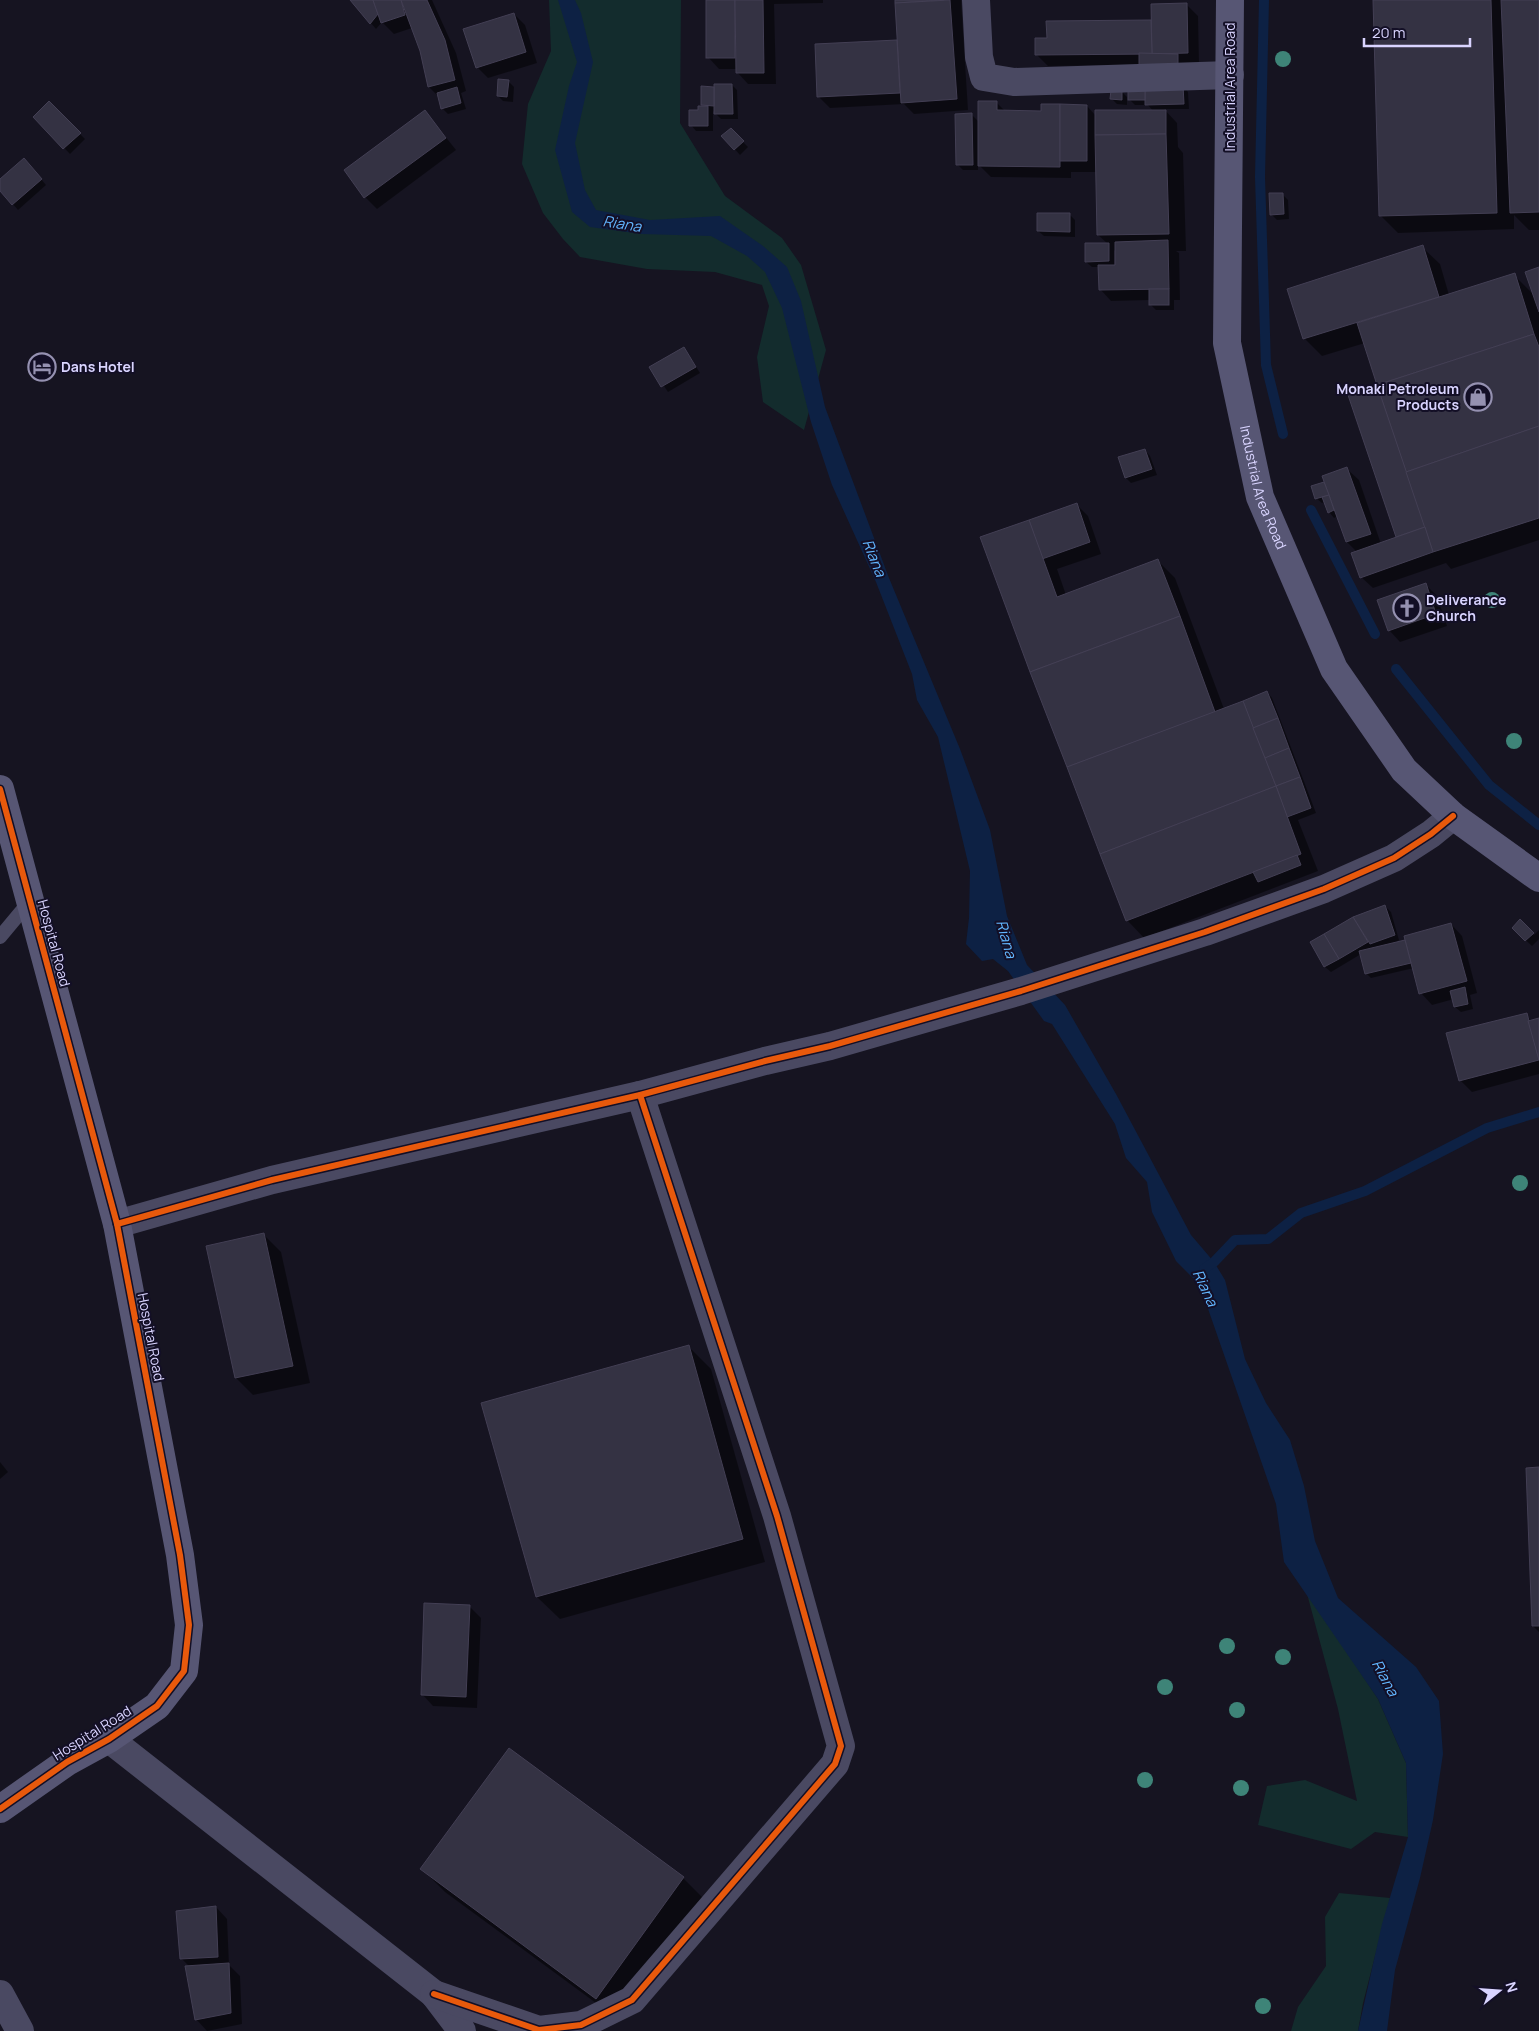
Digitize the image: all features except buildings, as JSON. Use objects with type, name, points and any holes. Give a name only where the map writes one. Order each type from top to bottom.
[{"type":"street","points":[[976,0],[980,57],[984,77],[1014,82],[1230,75]]},
{"type":"street","name":"Industrial Area Road","points":[[1230,0],[1227,343],[1260,497],[1334,669],[1404,770],[1454,816],[1539,878]]},
{"type":"street","name":"Hospital Road","points":[[0,789],[117,1224],[180,1555],[189,1626],[184,1671],[157,1706],[109,1739],[66,1762],[0,1809]]},
{"type":"street","points":[[117,1224],[272,1180],[640,1094],[765,1060],[830,1046],[1021,991],[1204,932],[1324,889],[1394,858],[1431,834],[1454,816]]},
{"type":"street","points":[[434,1994],[539,2030],[581,2025],[632,2000],[834,1764],[842,1746],[777,1516],[640,1094]]},
{"type":"street","points":[[109,1739],[434,1994],[462,2031]]},
{"type":"street","points":[[0,1994],[20,2031]]},
{"type":"lane","points":[[0,937],[30,902]]},
{"type":"green space","points":[[549,0],[681,0],[680,123],[725,196],[782,238],[801,265],[826,350],[804,430],[763,402],[757,357],[769,306],[762,285],[715,272],[647,269],[580,257],[543,213],[522,164],[528,104],[551,51]]},
{"type":"green space","points":[[1306,1590],[1378,1699],[1406,1763],[1408,1837],[1375,1832],[1351,1849],[1258,1825],[1267,1786],[1305,1780],[1357,1801],[1338,1709]]},
{"type":"green space","points":[[1339,1893],[1390,1898],[1363,2003],[1358,2031],[1291,2031],[1298,2007],[1326,1966],[1325,1917]]},
{"type":"water","name":"Riana","points":[[558,0],[575,0],[581,13],[593,62],[575,143],[585,190],[596,210],[650,220],[720,216],[763,246],[787,267],[801,301],[825,407],[889,578],[960,749],[990,830],[1007,916],[1027,965],[1065,1005],[1116,1094],[1191,1235],[1214,1262],[1225,1280],[1245,1359],[1266,1403],[1290,1440],[1304,1486],[1315,1541],[1338,1598],[1416,1667],[1439,1701],[1443,1754],[1433,1820],[1420,1878],[1395,1970],[1387,2031],[1358,2031],[1382,1924],[1408,1837],[1406,1763],[1378,1699],[1284,1562],[1276,1504],[1206,1303],[1194,1279],[1176,1261],[1152,1212],[1147,1182],[1126,1158],[1115,1124],[1052,1024],[1044,1021],[1008,971],[993,959],[982,961],[966,944],[969,918],[970,871],[938,737],[917,700],[912,674],[876,582],[832,485],[811,422],[782,308],[765,272],[747,256],[711,236],[642,234],[590,227],[572,212],[555,150],[569,86],[577,62]]},
{"type":"waterway","points":[[1264,0],[1260,177],[1266,365],[1283,434]]},
{"type":"waterway","points":[[1311,510],[1375,634]]},
{"type":"waterway","points":[[1396,669],[1489,785],[1539,825]]},
{"type":"waterway","name":"Riana","points":[[1204,1269],[1214,1262],[1235,1240],[1268,1239],[1301,1213],[1365,1191],[1487,1128],[1539,1112]]},
{"type":"cycle path","points":[[0,789],[117,1224],[180,1555],[189,1625],[184,1671],[157,1706],[109,1739],[67,1762],[0,1809]]},
{"type":"cycle path","points":[[117,1224],[272,1180],[640,1095],[765,1061],[830,1046],[1021,991],[1205,932],[1324,889],[1394,858],[1431,834],[1453,816]]},
{"type":"cycle path","points":[[434,1994],[539,2030],[581,2025],[632,2000],[835,1764],[841,1746],[777,1516],[640,1095]]},
{"type":"place","name":"Dans Hotel","points":[[42,367]]},
{"type":"place","name":"Monaki Petroleum Products","points":[[1478,397]]},
{"type":"place","name":"Deliverance Church","points":[[1407,608]]}]
